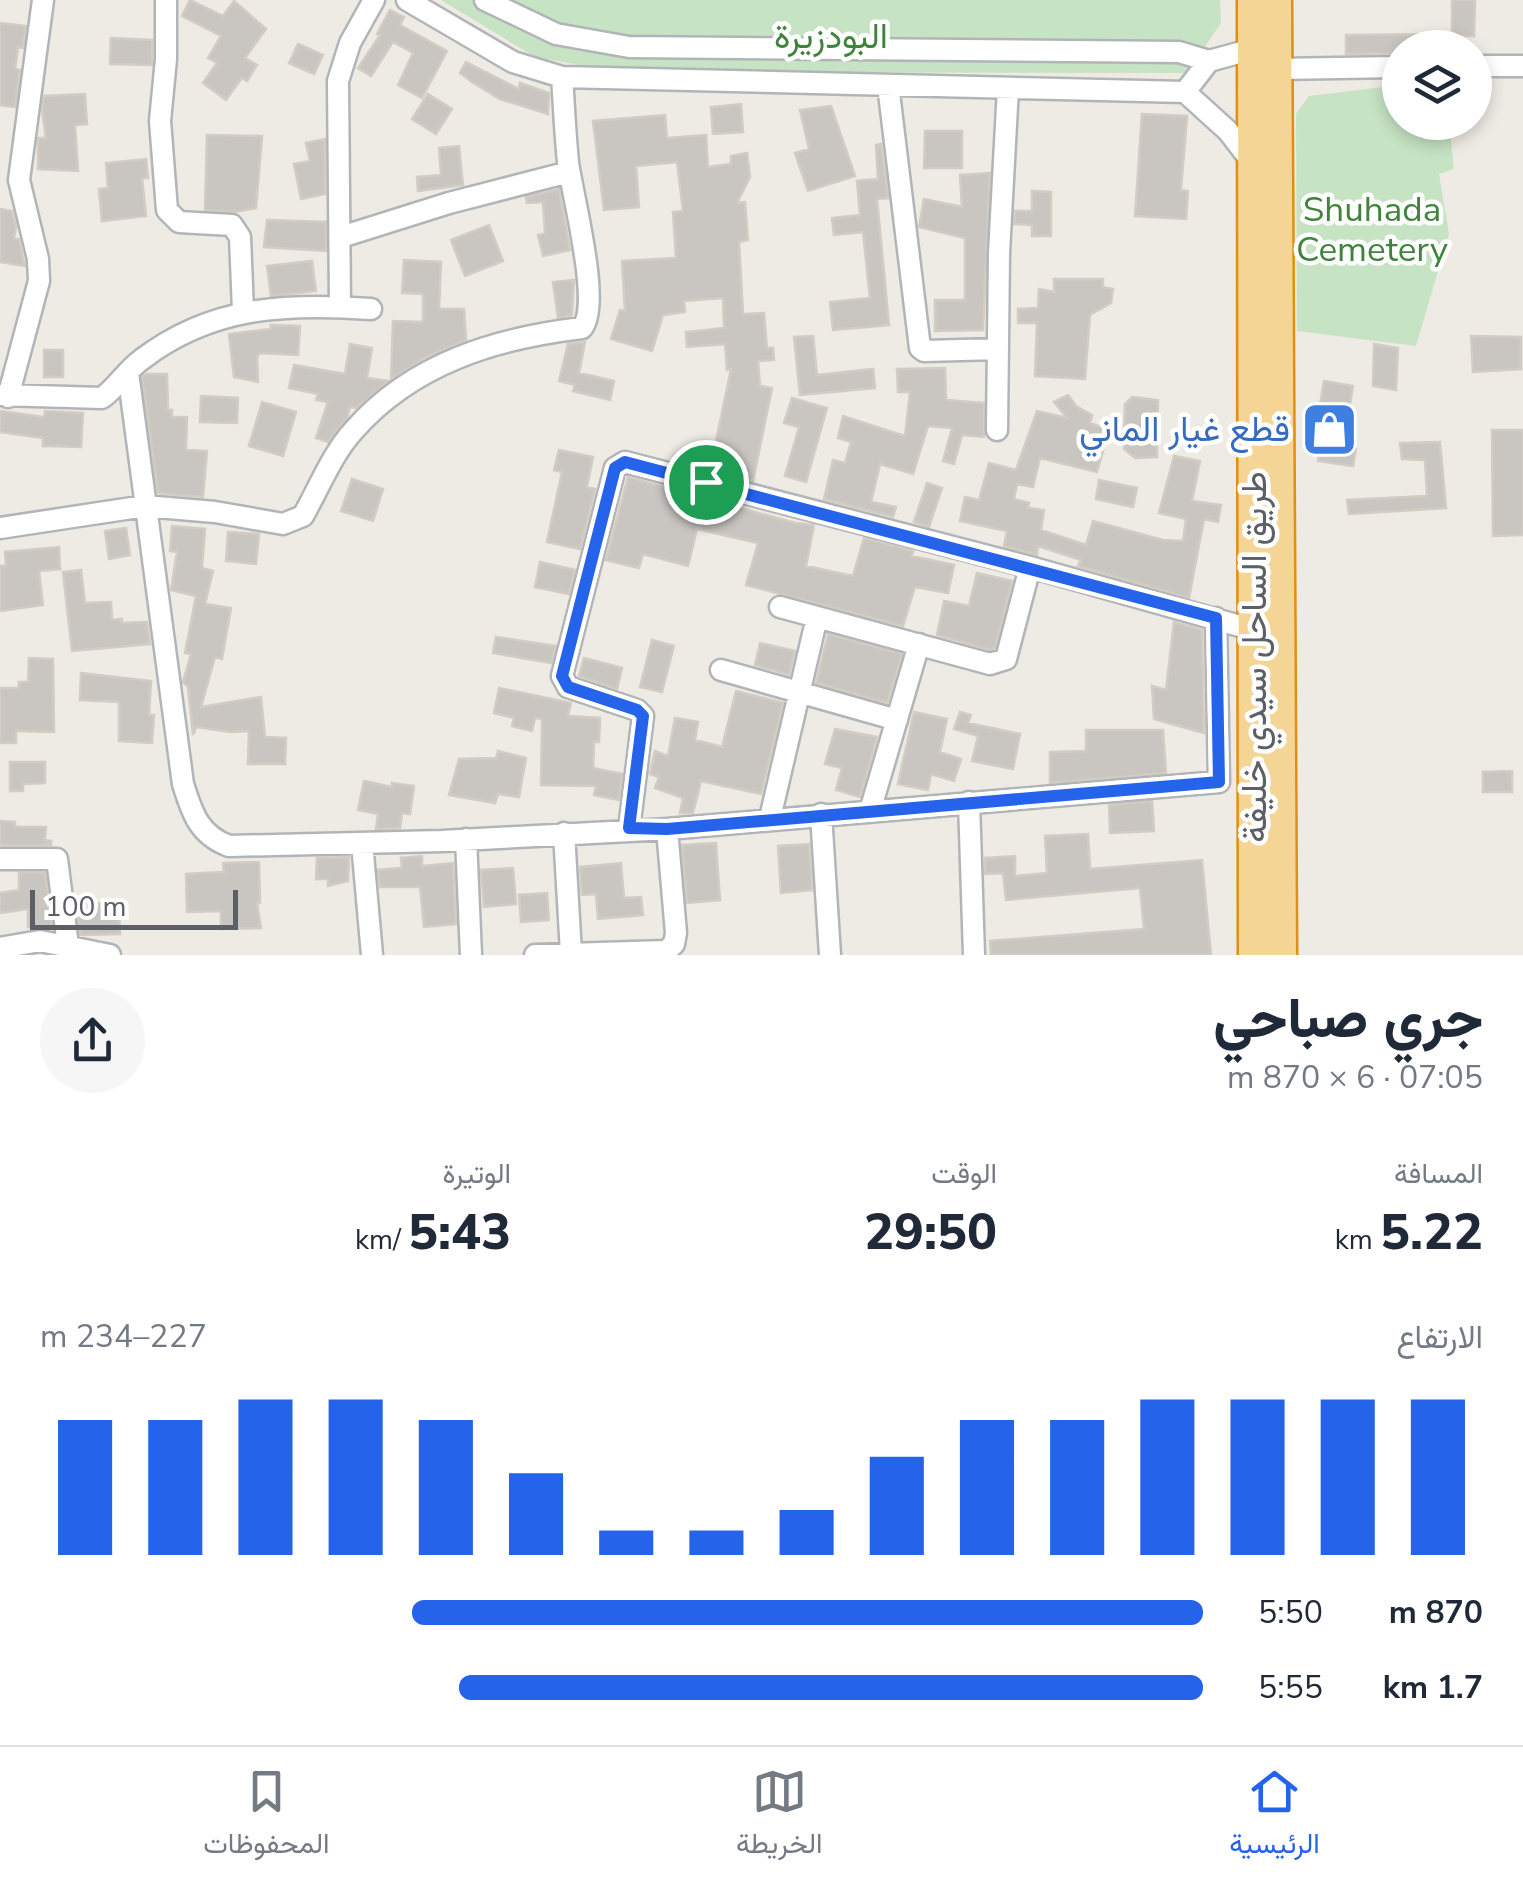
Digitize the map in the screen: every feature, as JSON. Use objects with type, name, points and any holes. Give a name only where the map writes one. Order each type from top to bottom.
[{"type":"highway","name":"طريق الساحل سيدي خليفة","points":[[1253,0],[1265,59],[1254,166],[1254,782],[1260,953]]},
{"type":"highway","points":[[1260,953],[1265,59],[1276,0]]},
{"type":"street","points":[[43,0],[10,179],[38,259],[39,280],[4,396],[102,398],[153,351],[195,328],[244,311],[371,309]]},
{"type":"street","points":[[166,0],[160,122],[167,210],[179,222],[232,225],[237,230],[244,311]]},
{"type":"street","points":[[340,307],[338,80],[350,42],[374,0]]},
{"type":"street","points":[[406,0],[513,62],[562,76],[1185,92],[1228,131],[1254,166]]},
{"type":"street","points":[[485,0],[556,34],[629,47],[1179,52],[1209,61],[1265,59],[1382,66]]},
{"type":"street","points":[[1185,92],[1209,61]]},
{"type":"street","points":[[1492,66],[1523,66]]},
{"type":"street","points":[[0,528],[146,506],[215,512],[283,524],[295,522],[356,428],[411,382],[486,345],[582,328],[588,317],[586,248],[569,172],[562,76]]},
{"type":"street","points":[[888,85],[920,348],[998,350]]},
{"type":"street","points":[[997,430],[1008,88]]},
{"type":"street","points":[[341,236],[449,202],[569,172]]},
{"type":"street","points":[[128,372],[183,784],[194,818],[206,834],[229,846],[667,829],[1254,782]]},
{"type":"street","points":[[629,828],[643,716],[637,710],[568,687],[562,676],[615,468],[625,462],[787,502],[1254,630]]},
{"type":"street","points":[[780,607],[1000,663],[1006,659],[1030,567]]},
{"type":"street","points":[[770,818],[817,617]]},
{"type":"street","points":[[1216,618],[1219,782]]},
{"type":"street","points":[[870,810],[919,644]]},
{"type":"street","points":[[720,670],[897,720]]},
{"type":"street","points":[[969,802],[974,955]]},
{"type":"street","points":[[821,814],[830,955]]},
{"type":"street","points":[[535,955],[666,951],[674,944],[667,829]]},
{"type":"street","points":[[564,833],[572,952]]},
{"type":"street","points":[[466,839],[472,955]]},
{"type":"street","points":[[362,843],[372,955]]},
{"type":"street","points":[[0,859],[57,860],[68,946]]},
{"type":"street","points":[[0,948],[40,941],[110,955]]},
{"type":"green space","name":"البودزيرة","points":[[441,0],[1220,0],[1221,23],[1187,73],[616,72],[535,57]]},
{"type":"green space","name":"Shuhada Cemetery","points":[[1382,87],[1382,140],[1451,140],[1454,169],[1439,174],[1449,234],[1416,346],[1297,331],[1296,114],[1309,96]]},
{"type":"building","points":[[190,0],[223,16],[234,1],[266,29],[245,58],[257,65],[247,81],[242,78],[226,100],[203,83],[217,63],[208,58],[221,36],[182,16]]},
{"type":"building","points":[[1452,0],[1475,0],[1474,30],[1452,30]]},
{"type":"building","points":[[390,10],[404,17],[400,25],[447,51],[422,98],[398,85],[413,53],[393,42],[371,76],[358,68],[380,35],[377,34]]},
{"type":"building","points":[[0,23],[26,26],[15,69],[20,70],[15,107],[0,105]]},
{"type":"building","points":[[1346,35],[1382,35],[1382,53],[1346,54]]},
{"type":"building","points":[[111,38],[152,40],[152,65],[110,64]]},
{"type":"building","points":[[298,44],[323,55],[314,74],[289,63]]},
{"type":"building","points":[[466,62],[519,89],[520,83],[549,93],[548,114],[500,99],[472,82],[460,73]]},
{"type":"building","points":[[85,94],[87,124],[75,125],[78,171],[38,169],[38,138],[46,138],[44,96]]},
{"type":"building","points":[[428,94],[452,109],[436,134],[412,119]]},
{"type":"building","points":[[741,104],[743,132],[713,134],[711,107]]},
{"type":"building","points":[[831,106],[855,176],[808,191],[795,153],[809,149],[800,110]]},
{"type":"building","points":[[1142,114],[1187,116],[1181,190],[1188,191],[1186,219],[1135,216]]},
{"type":"building","points":[[665,115],[667,138],[706,135],[708,167],[731,164],[731,156],[747,153],[750,177],[737,203],[745,202],[748,240],[739,242],[743,314],[764,313],[767,348],[773,348],[774,360],[758,361],[760,386],[772,388],[753,481],[710,470],[731,369],[727,370],[725,344],[687,347],[686,332],[724,328],[723,298],[684,301],[685,312],[663,315],[652,351],[611,339],[620,310],[625,311],[622,261],[676,258],[673,212],[683,211],[677,162],[636,166],[639,207],[604,210],[593,121]]},
{"type":"building","points":[[925,131],[962,131],[962,168],[924,168]]},
{"type":"building","points":[[207,135],[262,136],[256,208],[235,212],[205,210]]},
{"type":"building","points":[[325,139],[325,194],[301,199],[294,164],[310,161],[306,143]]},
{"type":"building","points":[[881,144],[888,198],[877,199],[889,325],[833,330],[830,302],[870,298],[863,232],[834,235],[832,218],[860,215],[857,181],[878,179],[876,145]]},
{"type":"building","points":[[459,146],[463,185],[418,191],[417,177],[441,175],[439,148]]},
{"type":"building","points":[[146,159],[148,178],[142,178],[146,216],[102,221],[99,189],[108,188],[106,163]]},
{"type":"building","points":[[990,173],[983,330],[935,331],[935,300],[965,300],[965,238],[919,227],[924,199],[962,207],[960,175]]},
{"type":"building","points":[[559,189],[570,250],[543,256],[538,235],[545,233],[543,202],[527,203],[526,197]]},
{"type":"building","points":[[1032,191],[1051,192],[1051,236],[1032,236],[1032,225],[1014,224],[1015,211],[1032,211]]},
{"type":"building","points":[[0,209],[12,211],[14,238],[19,239],[25,266],[0,262]]},
{"type":"building","points":[[267,220],[326,222],[326,251],[264,247]]},
{"type":"building","points":[[489,225],[503,261],[465,276],[451,240]]},
{"type":"building","points":[[404,260],[441,262],[439,309],[464,309],[466,340],[424,358],[391,379],[393,321],[423,322],[423,294],[402,293]]},
{"type":"building","points":[[312,261],[316,291],[271,296],[267,266]]},
{"type":"building","points":[[1054,279],[1103,279],[1103,287],[1113,289],[1111,303],[1090,315],[1085,379],[1035,376],[1037,323],[1018,323],[1018,309],[1038,308],[1039,289],[1054,292]]},
{"type":"building","points":[[574,280],[572,315],[558,318],[553,282]]},
{"type":"building","points":[[271,325],[300,326],[298,355],[260,353],[258,382],[234,377],[229,334],[271,329]]},
{"type":"building","points":[[813,336],[817,375],[873,369],[875,388],[800,395],[794,337]]},
{"type":"building","points":[[1471,336],[1521,337],[1521,369],[1473,372]]},
{"type":"building","points":[[585,342],[579,373],[614,381],[610,400],[573,391],[575,385],[559,381],[568,344]]},
{"type":"building","points":[[350,344],[372,348],[367,378],[389,381],[356,408],[350,407],[347,418],[328,442],[316,438],[328,402],[316,400],[318,394],[289,388],[294,365],[345,374]]},
{"type":"building","points":[[1374,344],[1398,348],[1396,390],[1373,386]]},
{"type":"building","points":[[44,350],[63,350],[63,377],[44,377]]},
{"type":"building","points":[[945,368],[946,400],[984,403],[984,437],[962,435],[954,464],[943,461],[952,428],[928,426],[913,474],[880,464],[871,502],[896,507],[893,517],[824,499],[833,460],[845,463],[851,442],[838,438],[843,416],[905,436],[910,392],[898,392],[897,369]]},
{"type":"building","points":[[167,374],[168,410],[172,410],[172,417],[187,417],[186,450],[207,451],[203,497],[158,493],[142,377]]},
{"type":"building","points":[[1324,381],[1353,386],[1343,447],[1356,449],[1353,466],[1318,461],[1324,424],[1317,423]]},
{"type":"building","points":[[1068,395],[1076,406],[1092,415],[1090,423],[1109,430],[1097,472],[1040,458],[1033,487],[1017,484],[1014,499],[1029,503],[1028,508],[1044,510],[1041,530],[1086,545],[1093,521],[1163,540],[1183,541],[1186,519],[1159,513],[1174,456],[1200,461],[1192,501],[1221,505],[1218,522],[1204,519],[1189,598],[1078,566],[1081,560],[1038,546],[1037,555],[1004,546],[1007,531],[960,521],[965,497],[979,500],[989,463],[1016,470],[1037,411],[1067,418],[1054,402]]},
{"type":"building","points":[[201,396],[238,398],[237,423],[200,422]]},
{"type":"building","points":[[1132,397],[1158,400],[1157,457],[1135,458],[1124,449],[1125,404]]},
{"type":"building","points":[[792,398],[827,408],[806,482],[785,476],[799,427],[784,423]]},
{"type":"building","points":[[262,402],[296,412],[283,456],[249,446]]},
{"type":"building","points":[[0,411],[44,417],[45,411],[83,413],[81,447],[43,446],[43,438],[0,432]]},
{"type":"building","points":[[1492,430],[1523,430],[1523,535],[1493,536]]},
{"type":"building","points":[[1440,442],[1446,508],[1349,514],[1347,500],[1427,496],[1425,460],[1402,459],[1400,443]]},
{"type":"building","points":[[559,450],[593,457],[587,487],[595,489],[580,549],[547,542],[562,472],[554,470]]},
{"type":"building","points":[[628,477],[814,525],[806,566],[853,576],[864,538],[913,551],[912,556],[954,565],[948,593],[915,587],[903,626],[746,585],[758,543],[697,529],[688,566],[643,554],[639,568],[606,560]]},
{"type":"building","points":[[352,479],[383,489],[373,521],[341,511]]},
{"type":"building","points":[[1099,480],[1137,488],[1133,507],[1096,499]]},
{"type":"building","points":[[927,483],[942,488],[929,527],[914,522]]},
{"type":"building","points":[[172,526],[205,529],[202,568],[213,571],[205,604],[231,608],[222,659],[215,657],[201,707],[261,697],[265,737],[286,738],[285,764],[248,764],[249,731],[196,727],[193,735],[188,687],[183,682],[191,654],[185,653],[196,596],[171,590],[177,552],[170,551]]},
{"type":"building","points":[[126,528],[130,555],[109,559],[105,531]]},
{"type":"building","points":[[228,532],[259,534],[256,564],[226,561]]},
{"type":"building","points":[[59,547],[60,569],[39,571],[43,605],[0,611],[0,566],[6,566],[5,552]]},
{"type":"building","points":[[540,562],[575,570],[569,594],[535,587]]},
{"type":"building","points":[[81,570],[85,603],[111,602],[112,620],[147,622],[150,644],[72,651],[63,572]]},
{"type":"building","points":[[977,573],[1012,581],[995,648],[990,650],[937,635],[944,601],[969,606]]},
{"type":"building","points":[[1174,622],[1202,630],[1204,733],[1154,719],[1152,686],[1166,690]]},
{"type":"building","points":[[828,634],[902,654],[887,703],[816,683]]},
{"type":"building","points":[[496,637],[556,646],[551,663],[493,653]]},
{"type":"building","points":[[652,640],[674,646],[662,692],[640,687]]},
{"type":"building","points":[[760,643],[795,651],[789,675],[755,665]]},
{"type":"building","points":[[29,658],[53,659],[54,732],[16,731],[16,743],[0,743],[0,688],[19,688],[19,682],[28,682]]},
{"type":"building","points":[[584,658],[622,668],[617,689],[579,676]]},
{"type":"building","points":[[81,673],[151,681],[152,743],[119,741],[119,702],[80,700]]},
{"type":"building","points":[[499,688],[571,703],[568,716],[600,718],[593,768],[622,774],[619,800],[594,795],[596,786],[541,785],[542,719],[535,718],[532,731],[512,726],[514,718],[494,713]]},
{"type":"building","points":[[736,691],[783,703],[761,794],[701,781],[693,813],[680,813],[683,798],[655,788],[659,777],[650,774],[655,751],[668,756],[675,718],[698,722],[695,740],[722,747]]},
{"type":"building","points":[[914,712],[947,719],[940,752],[961,759],[954,781],[931,774],[928,790],[898,784]]},
{"type":"building","points":[[960,712],[971,715],[968,723],[1020,734],[1013,769],[972,761],[978,736],[954,729]]},
{"type":"building","points":[[835,729],[877,737],[860,797],[836,790],[842,768],[825,764]]},
{"type":"building","points":[[1086,730],[1163,730],[1166,773],[1050,783],[1050,752],[1086,751]]},
{"type":"building","points":[[498,751],[526,758],[519,797],[498,794],[495,803],[449,795],[459,759],[496,758]]},
{"type":"building","points":[[10,762],[45,762],[45,783],[23,784],[23,791],[10,791]]},
{"type":"building","points":[[1512,771],[1512,792],[1483,792],[1483,772]]},
{"type":"building","points":[[364,781],[392,787],[392,783],[414,786],[410,814],[402,813],[400,828],[376,829],[378,814],[358,810]]},
{"type":"building","points":[[1152,801],[1154,831],[1110,833],[1109,805]]},
{"type":"building","points":[[0,821],[15,822],[15,827],[46,827],[45,840],[51,841],[51,845],[0,845]]},
{"type":"building","points":[[1088,834],[1090,869],[1202,860],[1211,955],[991,955],[990,941],[1144,929],[1140,888],[1006,900],[1003,873],[985,874],[985,858],[1015,856],[1015,876],[1047,873],[1045,836]]},
{"type":"building","points":[[716,843],[720,900],[687,903],[682,845]]},
{"type":"building","points":[[809,844],[812,890],[781,893],[778,846]]},
{"type":"building","points":[[422,856],[422,866],[453,863],[456,924],[424,927],[420,887],[380,887],[378,870],[402,868],[401,858]]},
{"type":"building","points":[[349,857],[348,881],[328,886],[328,879],[316,879],[317,858]]},
{"type":"building","points":[[259,862],[257,903],[261,928],[221,929],[221,911],[187,912],[186,874],[224,872],[223,863]]},
{"type":"building","points":[[621,863],[624,898],[641,897],[643,915],[598,919],[596,894],[582,895],[580,867]]},
{"type":"building","points":[[513,868],[516,904],[484,907],[481,870]]},
{"type":"building","points":[[19,873],[45,873],[52,927],[28,927],[28,909],[0,913],[0,893],[19,890]]},
{"type":"building","points":[[547,893],[549,920],[521,922],[519,895]]},
{"type":"building","points":[[119,903],[120,934],[80,935],[76,904]]},
{"type":"place","name":"قطع غيار الماني","points":[[1329,429]]},
{"type":"route","points":[[625,462],[706,482],[1216,618],[1219,782],[667,829],[629,828],[643,716],[637,710],[568,687],[562,676],[615,468],[625,462]]}]
